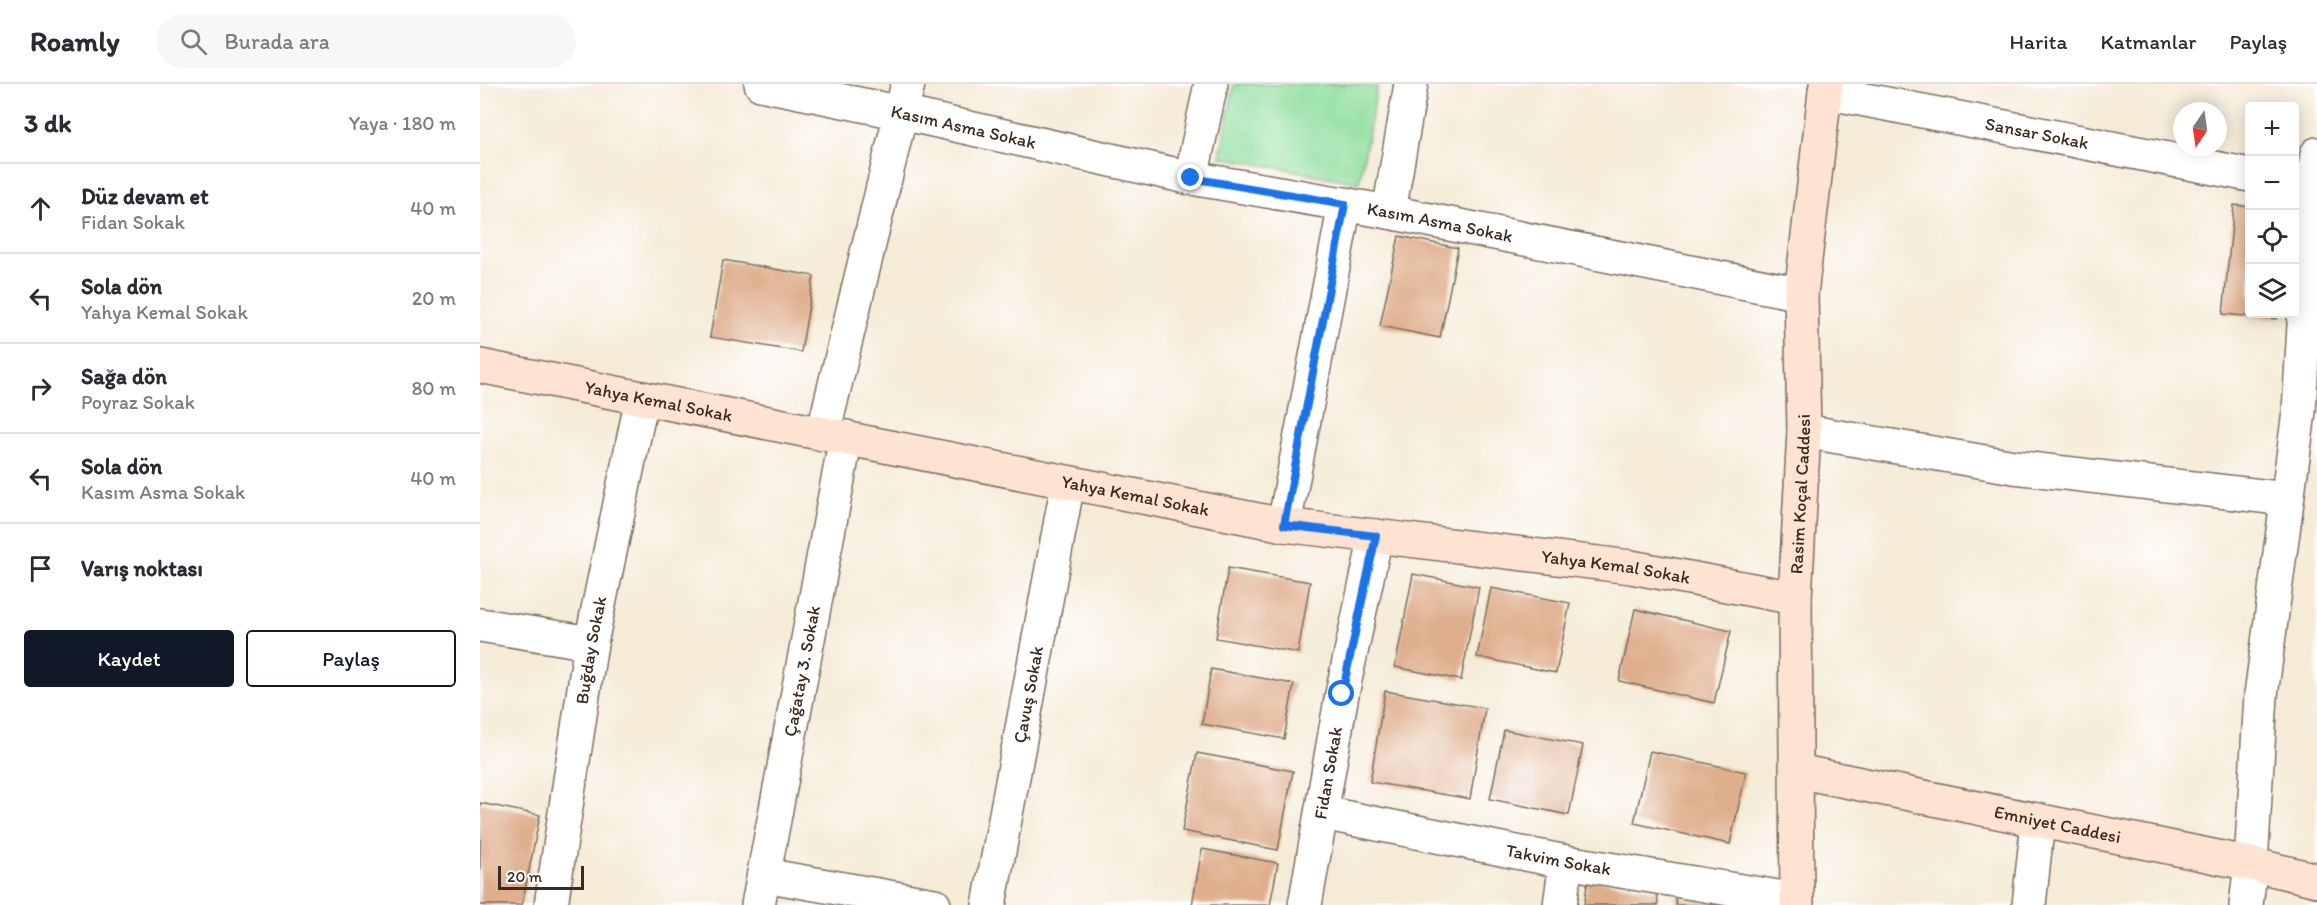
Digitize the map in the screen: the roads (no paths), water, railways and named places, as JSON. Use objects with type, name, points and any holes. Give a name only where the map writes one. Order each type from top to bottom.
[{"type":"street","name":"Kasım Asma Sokak","points":[[761,84],[905,98],[1191,178],[1389,212],[1802,294]]},
{"type":"street","points":[[1191,178],[1211,84]]},
{"type":"street","points":[[1389,212],[1411,84]]},
{"type":"street","name":"Sansar Sokak","points":[[1826,88],[2245,174]]},
{"type":"street","name":"Rasim Koçal Caddesi","points":[[1797,903],[1795,598],[1804,431],[1802,294],[1826,88]]},
{"type":"street","name":"Çağatay 3. Sokak","points":[[761,890],[834,436],[905,98]]},
{"type":"street","points":[[2246,905],[2251,864],[2260,695],[2299,412],[2308,186],[2317,154]]},
{"type":"street","points":[[1284,525],[1345,204]]},
{"type":"street","name":"Yahya Kemal Sokak","points":[[480,366],[1284,525],[1631,567],[1795,598]]},
{"type":"street","name":"Buğday Sokak","points":[[550,905],[591,643],[642,398]]},
{"type":"street","points":[[1804,431],[2014,467],[2287,499]]},
{"type":"street","name":"Çavuş Sokak","points":[[989,905],[1068,483]]},
{"type":"street","name":"Fidan Sokak","points":[[1305,905],[1323,813],[1342,694],[1376,536]]},
{"type":"street","points":[[480,625],[591,643]]},
{"type":"street","name":"Emniyet Caddesi","points":[[1797,771],[2251,864],[2317,880]]},
{"type":"street","name":"Takvim Sokak","points":[[1323,813],[1566,862],[1797,903]]},
{"type":"street","points":[[2029,905],[2038,820]]},
{"type":"street","points":[[1560,905],[1566,862]]},
{"type":"street","points":[[761,890],[934,905]]}]
